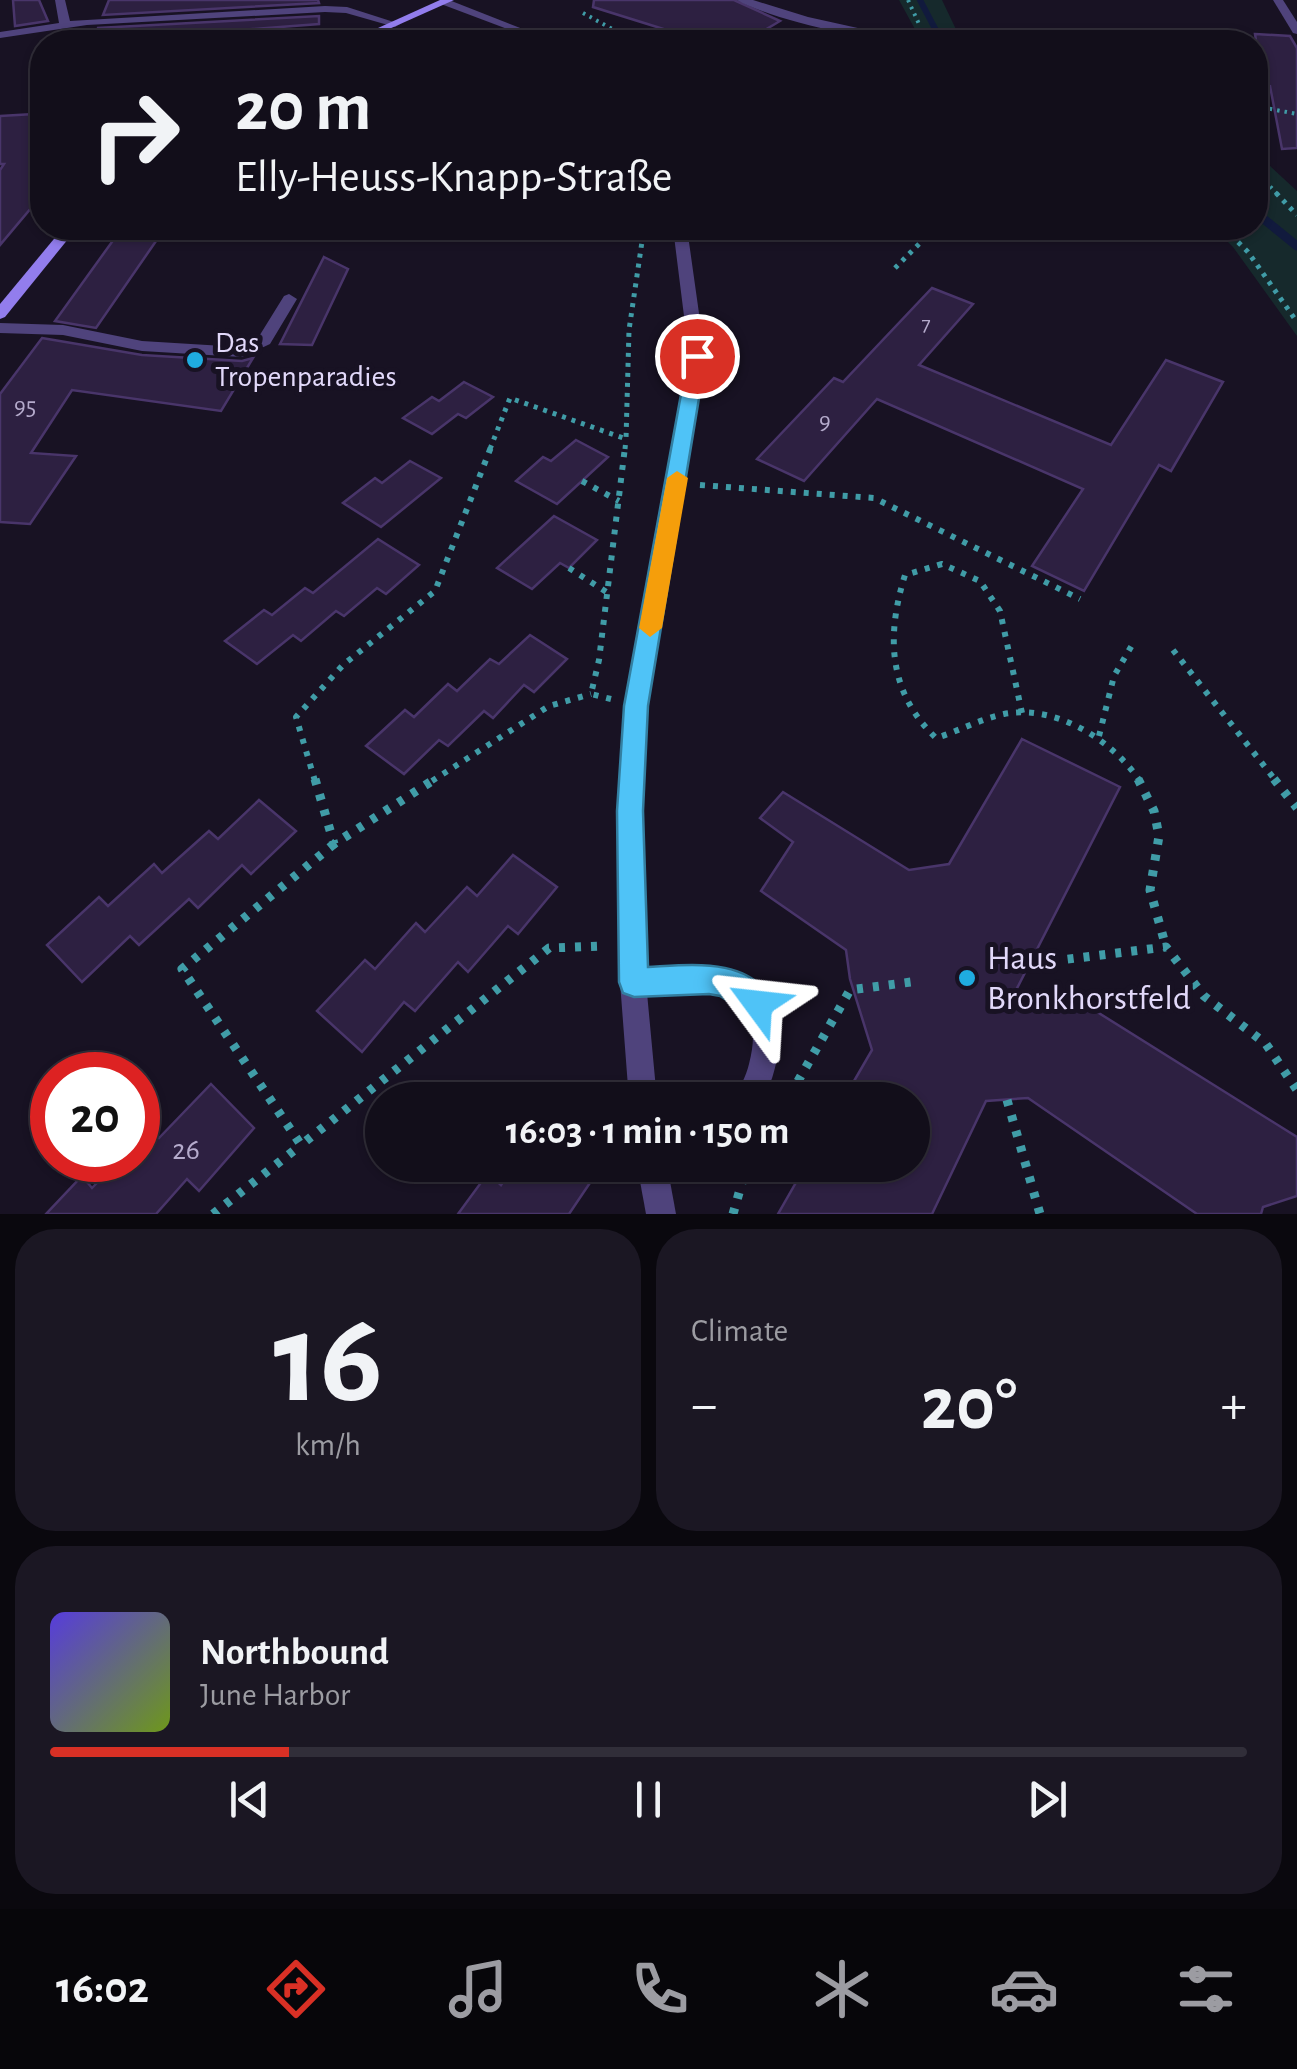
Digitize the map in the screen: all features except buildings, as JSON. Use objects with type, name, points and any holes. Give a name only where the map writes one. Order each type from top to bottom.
[{"type":"main road","points":[[381,30],[447,1]]},
{"type":"main road","points":[[0,314],[60,240]]},
{"type":"street","points":[[60,0],[65,25]]},
{"type":"street","points":[[742,0],[806,20],[856,30]]},
{"type":"street","points":[[1278,0],[1297,31]]},
{"type":"street","points":[[447,1],[521,30]]},
{"type":"street","points":[[0,34],[65,25],[325,9],[347,10],[395,24]]},
{"type":"street","points":[[642,1082],[632,944],[630,811],[636,706],[697,356],[682,240]]},
{"type":"street","points":[[0,328],[63,330],[142,346],[242,352],[264,341],[288,299]]},
{"type":"street","points":[[634,982],[726,982],[758,1004],[768,1042],[765,1064],[756,1082]]},
{"type":"street","points":[[656,1182],[661,1214]]},
{"type":"path","points":[[583,13],[614,30]]},
{"type":"path","points":[[1268,108],[1297,114]]},
{"type":"path","points":[[1268,184],[1297,215]]},
{"type":"path","points":[[591,694],[608,593],[626,439],[629,330],[642,240]]},
{"type":"path","points":[[895,268],[923,240]]},
{"type":"path","points":[[1236,240],[1297,322]]},
{"type":"path","points":[[334,844],[296,717],[342,665],[435,592],[510,398],[626,439]]},
{"type":"path","points":[[582,481],[619,501]]},
{"type":"path","points":[[677,482],[874,498],[1080,599]]},
{"type":"path","points":[[1022,713],[1000,611],[980,581],[942,564],[906,576],[890,630],[894,672],[918,724],[936,738],[955,734],[985,718],[1022,713],[1056,720],[1099,736],[1122,756],[1144,785],[1159,837],[1150,883],[1152,914],[1166,947],[1204,996],[1266,1044],[1297,1090]]},
{"type":"path","points":[[569,568],[608,593]]},
{"type":"path","points":[[1099,736],[1114,676],[1135,640]]},
{"type":"path","points":[[1173,650],[1297,808]]},
{"type":"path","points":[[300,1144],[182,969],[334,844],[549,706],[591,694],[636,706]]},
{"type":"path","points":[[213,1214],[549,948],[632,944]]},
{"type":"path","points":[[1020,965],[1166,947]]},
{"type":"path","points":[[796,1082],[850,990],[911,982]]},
{"type":"path","points":[[1007,1100],[1040,1214]]},
{"type":"path","points":[[733,1214],[742,1182]]},
{"type":"green space","points":[[899,0],[942,0],[956,30],[915,30]]},
{"type":"green space","points":[[1268,164],[1297,191],[1297,336],[1226,240],[1268,240]]},
{"type":"waterway","points":[[920,0],[936,30]]},
{"type":"waterway","points":[[1268,223],[1297,246]]},
{"type":"slow traffic","points":[[650,628],[677,478]]},
{"type":"place","name":"Das Tropenparadies","points":[[195,360]]},
{"type":"place","name":"Haus Bronkhorstfeld","points":[[967,978]]},
{"type":"route","points":[[697,356],[636,706],[630,811],[634,982],[691,978],[726,982],[758,1004]]}]
